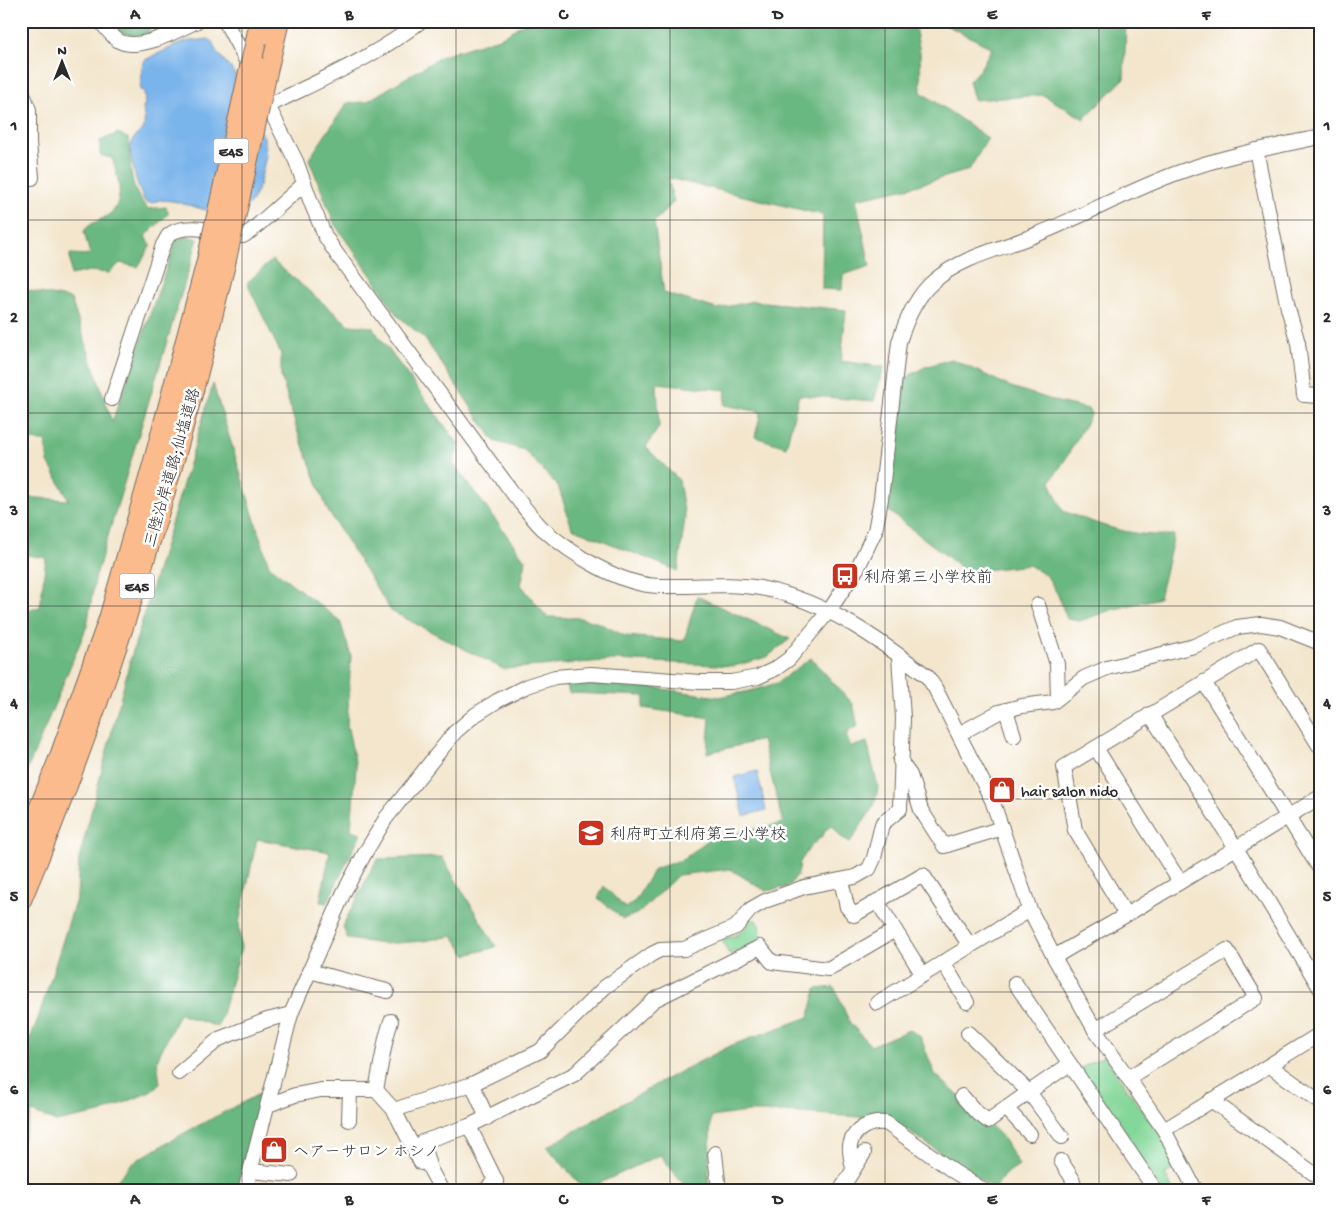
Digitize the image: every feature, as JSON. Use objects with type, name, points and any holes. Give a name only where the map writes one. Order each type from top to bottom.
[{"type":"highway","name":"三陸沿岸道路;仙塩道路","points":[[21,900],[75,766],[126,622],[164,499],[202,360],[216,262],[260,21]]},
{"type":"highway","name":"三陸沿岸道路;仙塩道路","points":[[21,854],[59,759],[108,619],[154,461],[216,262],[279,21]]},
{"type":"street","points":[[100,21],[118,40],[131,44],[149,42],[197,21]]},
{"type":"street","points":[[225,21],[296,161],[326,236],[353,278],[515,496],[541,526],[562,544],[593,564],[628,580],[642,584],[658,586],[738,586],[764,589],[813,603],[847,620],[927,676],[935,688],[992,800],[1030,910],[1054,957],[1095,1030],[1164,1130],[1196,1191]]},
{"type":"street","points":[[268,106],[364,58],[402,36],[421,21]]},
{"type":"street","points":[[21,88],[29,110],[32,178]]},
{"type":"street","points":[[245,1191],[291,1014],[344,892],[386,818],[455,732],[475,715],[497,701],[527,686],[565,676],[591,674],[700,682],[731,682],[750,679],[775,669],[789,659],[829,611],[858,567],[875,530],[881,499],[899,342],[906,320],[919,299],[934,281],[966,261],[1072,220],[1176,174],[1203,164],[1256,150],[1320,137]]},
{"type":"street","points":[[1256,150],[1288,308],[1298,343],[1304,395],[1320,396]]},
{"type":"street","points":[[112,400],[163,245],[168,235],[176,230],[187,227],[243,236],[251,232],[304,184]]},
{"type":"street","points":[[1038,605],[1057,664],[1058,698]]},
{"type":"street","points":[[959,734],[1000,712],[1054,702],[1084,678],[1107,668],[1194,646],[1237,627],[1261,624],[1280,627],[1320,643]]},
{"type":"street","points":[[1126,915],[1075,830],[1064,767],[1259,649],[1320,747]]},
{"type":"street","points":[[394,1110],[472,1084],[540,1051],[605,987],[652,954],[660,950],[684,949],[736,927],[751,909],[765,901],[804,887],[855,877],[869,869],[874,858],[882,824],[900,809],[902,718],[899,656]]},
{"type":"street","points":[[1204,682],[1320,869]]},
{"type":"street","points":[[1006,710],[1014,736]]},
{"type":"street","points":[[1150,714],[1236,848],[1320,988]]},
{"type":"street","points":[[1096,748],[1180,882]]},
{"type":"street","points":[[900,761],[910,775],[921,810],[944,846],[1002,828]]},
{"type":"street","points":[[1054,957],[1320,797]]},
{"type":"street","points":[[841,880],[847,907],[854,915],[923,875],[970,946]]},
{"type":"street","points":[[877,901],[923,975]]},
{"type":"street","points":[[877,1003],[1030,910]]},
{"type":"street","points":[[442,1191],[430,1170],[422,1142],[487,1118],[575,1074],[654,1000],[760,947],[772,962],[828,968],[895,930]]},
{"type":"street","points":[[1095,1030],[1227,950],[1256,998],[1128,1078]]},
{"type":"street","points":[[943,962],[967,1002]]},
{"type":"street","points":[[309,971],[387,991]]},
{"type":"street","points":[[1016,983],[1156,1191]]},
{"type":"street","points":[[179,1073],[219,1039],[266,1020],[291,1014]]},
{"type":"street","points":[[376,1090],[391,1021]]},
{"type":"street","points":[[968,1033],[1029,1092],[1062,1137]]},
{"type":"street","points":[[1164,1130],[1320,1034]]},
{"type":"street","points":[[962,1096],[975,1111],[988,1121],[1070,1064]]},
{"type":"street","points":[[1270,1066],[1320,1102]]},
{"type":"street","points":[[472,1084],[487,1118]]},
{"type":"street","points":[[268,1105],[295,1095],[321,1090],[376,1090],[394,1110],[419,1156],[432,1191]]},
{"type":"street","points":[[349,1120],[350,1090]]},
{"type":"street","points":[[1211,1100],[1320,1178]]},
{"type":"street","points":[[1006,1108],[1030,1134]]},
{"type":"street","points":[[853,1170],[850,1145],[856,1134],[863,1127],[875,1122],[886,1123],[985,1191]]},
{"type":"street","points":[[469,1126],[496,1181],[484,1191]]},
{"type":"street","points":[[715,1153],[719,1191]]},
{"type":"street","points":[[840,1191],[864,1153]]},
{"type":"street","points":[[1061,1162],[1072,1178],[1076,1191]]},
{"type":"street","points":[[251,1170],[291,1175]]},
{"type":"green space","points":[[110,21],[149,21],[149,31],[146,35],[126,34],[113,26]]},
{"type":"green space","points":[[527,21],[924,21],[915,27],[920,52],[921,92],[988,138],[969,170],[911,187],[856,199],[870,266],[843,275],[842,290],[822,289],[823,215],[668,178],[674,202],[654,222],[664,293],[717,309],[753,301],[846,310],[841,361],[884,367],[874,401],[799,395],[786,447],[755,437],[761,412],[724,405],[726,390],[657,383],[659,427],[646,447],[679,480],[685,518],[678,571],[572,528],[558,486],[524,450],[494,441],[425,339],[397,315],[335,225],[309,159],[347,103],[366,102],[442,56],[502,37]]},
{"type":"green space","points":[[938,21],[1126,21],[1124,79],[1084,119],[1043,95],[974,100],[969,81],[980,69],[992,48]]},
{"type":"green space","points":[[118,133],[129,139],[132,177],[142,202],[149,209],[166,207],[169,213],[145,237],[151,245],[138,267],[120,263],[109,273],[89,271],[71,275],[70,254],[90,255],[84,231],[107,216],[117,204],[119,189],[117,173],[112,158],[100,155],[100,141]]},
{"type":"green space","points":[[186,236],[198,239],[95,579],[87,626],[21,785],[21,612],[40,607],[46,558],[21,554],[21,497],[69,500],[48,462],[45,441],[21,440],[21,289],[71,299],[112,422],[176,241]]},
{"type":"green space","points":[[272,260],[349,325],[372,327],[459,445],[453,463],[526,561],[521,585],[547,617],[580,618],[599,623],[625,636],[684,641],[697,596],[790,639],[767,657],[734,666],[616,660],[503,669],[391,611],[328,511],[297,430],[281,376],[281,354],[247,283]]},
{"type":"green space","points":[[952,359],[1011,387],[1088,409],[1091,414],[1050,482],[1063,511],[1104,526],[1130,532],[1174,535],[1159,598],[1111,610],[1080,621],[1067,619],[1058,595],[1047,576],[1029,565],[967,572],[886,509],[898,382],[925,367]]},
{"type":"green space","points":[[213,384],[269,566],[340,621],[351,656],[347,724],[356,767],[351,830],[361,833],[327,903],[320,902],[330,852],[257,839],[239,923],[241,949],[218,1027],[179,1014],[157,1060],[160,1084],[150,1092],[100,1113],[56,1122],[32,1112],[22,1143],[21,1058],[36,1025],[77,896],[79,859],[130,661]]},
{"type":"green space","points":[[811,658],[853,704],[858,726],[850,730],[846,736],[851,747],[867,742],[878,787],[874,806],[850,842],[841,837],[833,826],[826,829],[800,862],[798,874],[788,887],[766,891],[730,869],[678,875],[639,913],[623,919],[598,898],[604,886],[625,908],[635,901],[654,869],[684,859],[709,839],[783,823],[762,740],[707,753],[710,718],[643,708],[645,696],[569,693],[567,685],[634,685],[719,697],[777,683]]},
{"type":"green space","points":[[442,857],[496,947],[466,955],[453,936],[423,941],[384,944],[347,939],[343,925],[377,859]]},
{"type":"green space","points":[[753,920],[758,921],[762,939],[737,953],[735,951],[729,954],[722,940],[739,934]]},
{"type":"green space","points":[[834,987],[850,1023],[871,1046],[909,1030],[920,1036],[935,1074],[1001,1135],[1019,1165],[1004,1175],[995,1189],[890,1119],[784,1112],[746,1112],[711,1117],[708,1191],[689,1191],[660,1155],[585,1190],[547,1147],[660,1082],[732,1045],[809,1017],[816,989]]},
{"type":"green space","points":[[1104,1056],[1159,1134],[1178,1167],[1165,1174],[1173,1191],[1162,1191],[1079,1069]]},
{"type":"green space","points":[[261,1093],[236,1191],[108,1191],[132,1163]]},
{"type":"water","points":[[208,39],[212,41],[216,51],[233,71],[264,137],[266,156],[259,186],[251,203],[245,207],[210,211],[173,201],[145,202],[135,174],[130,150],[133,140],[144,127],[144,91],[140,90],[142,68],[145,60],[182,42]]},
{"type":"water","points":[[757,771],[766,810],[744,816],[734,777]]},
{"type":"place","name":"利府第三小学校前","points":[[845,576]]},
{"type":"place","name":"hair salon nido","points":[[1002,790]]},
{"type":"place","name":"利府町立利府第三小学校","points":[[591,833]]},
{"type":"place","name":"ヘアーサロン ホシノ","points":[[274,1150]]}]
